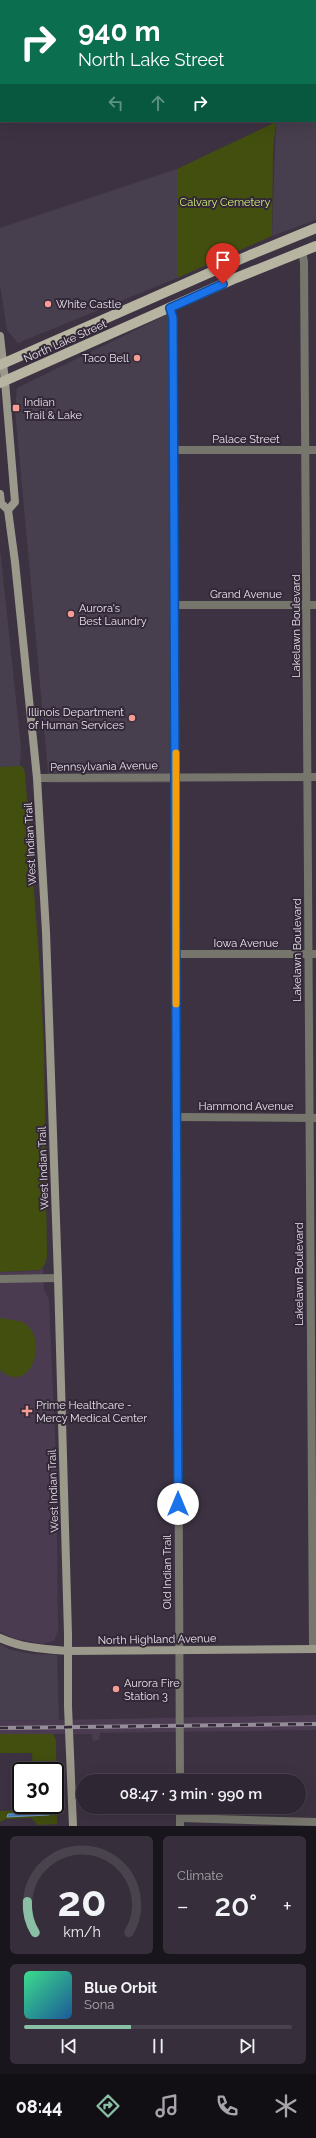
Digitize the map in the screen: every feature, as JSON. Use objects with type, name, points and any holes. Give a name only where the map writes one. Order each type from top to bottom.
[{"type":"main road","name":"North Lake Street","points":[[2,365],[250,255],[316,228]]},
{"type":"main road","name":"North Lake Street","points":[[3,382],[170,308],[316,246]]},
{"type":"main road","name":"West Indian Trail","points":[[0,336],[14,502],[8,510]]},
{"type":"main road","name":"West Indian Trail","points":[[0,494],[1,503],[8,510],[36,778],[46,932],[58,1278],[73,1826]]},
{"type":"main road","name":"North Highland Avenue","points":[[0,1638],[37,1649],[68,1651],[314,1649]]},
{"type":"street","name":"Lakelawn Boulevard","points":[[302,251],[304,262],[307,450],[307,777],[312,954],[314,1649]]},
{"type":"street","name":"Old Indian Trail","points":[[170,308],[173,318],[175,450],[176,1117],[180,1774]]},
{"type":"street","name":"Palace Street","points":[[175,450],[316,450]]},
{"type":"street","name":"Grand Avenue","points":[[176,605],[316,605]]},
{"type":"street","name":"Pennsylvania Avenue","points":[[36,778],[176,776],[316,777]]},
{"type":"street","name":"Iowa Avenue","points":[[176,954],[312,954]]},
{"type":"street","name":"Hammond Avenue","points":[[176,1117],[313,1118]]},
{"type":"street","points":[[0,1279],[58,1278]]},
{"type":"street","points":[[180,1822],[312,1823]]},
{"type":"shaded area","points":[[276,122],[316,122],[316,220],[272,236]]},
{"type":"shaded area","points":[[177,169],[177,278],[18,343],[7,330],[0,285],[0,228]]},
{"type":"shaded area","points":[[170,313],[170,783],[49,783],[15,409],[17,388]]},
{"type":"shaded area","points":[[0,548],[21,747],[20,766],[0,767]]},
{"type":"shaded area","name":"Prime Healthcare - Mercy Medical Center","points":[[43,1268],[44,1289],[49,1300],[56,1457],[58,1631],[54,1641],[43,1644],[13,1638],[0,1632],[0,1272],[37,1271]]},
{"type":"shaded area","points":[[0,1644],[8,1649],[32,1654],[57,1655],[59,1720],[0,1721]]},
{"type":"shaded area","points":[[316,1715],[316,1730],[100,1733],[99,1740],[93,1741],[92,1734],[0,1734],[0,1721]]},
{"type":"green space","name":"Calvary Cemetery","points":[[276,122],[273,149],[272,236],[177,278],[177,169]]},
{"type":"green space","points":[[0,767],[23,767],[25,773],[40,970],[44,1051],[47,1257],[45,1264],[40,1270],[0,1272]]},
{"type":"green space","points":[[0,1318],[22,1322],[31,1329],[35,1339],[36,1351],[34,1362],[28,1371],[21,1376],[11,1377],[0,1370]]},
{"type":"green space","points":[[0,1734],[53,1734],[56,1740],[56,1762],[32,1762],[32,1753],[0,1753]]},
{"type":"green space","points":[[0,1811],[12,1811],[12,1814],[57,1814],[57,1824],[38,1825],[31,1818],[6,1819],[0,1822]]},
{"type":"water","points":[[8,1814],[12,1814],[50,1814],[7,1817]]},
{"type":"railway","points":[[0,1728],[316,1724]]},
{"type":"slow traffic","points":[[176,753],[176,1004]]},
{"type":"place","name":"White Castle","points":[[48,304]]},
{"type":"place","name":"Taco Bell","points":[[137,358]]},
{"type":"place","name":"Indian Trail & Lake","points":[[16,408]]},
{"type":"place","name":"Aurora's Best Laundry","points":[[71,614]]},
{"type":"place","name":"Illinois Department of Human Services","points":[[132,718]]},
{"type":"place","name":"Prime Healthcare - Mercy Medical Center","points":[[27,1411]]},
{"type":"place","name":"Aurora Fire Station 3","points":[[116,1689]]},
{"type":"route","points":[[178,1504],[175,846],[176,754],[174,663],[176,605],[174,570],[175,450],[173,318],[170,308],[223,284]]}]
